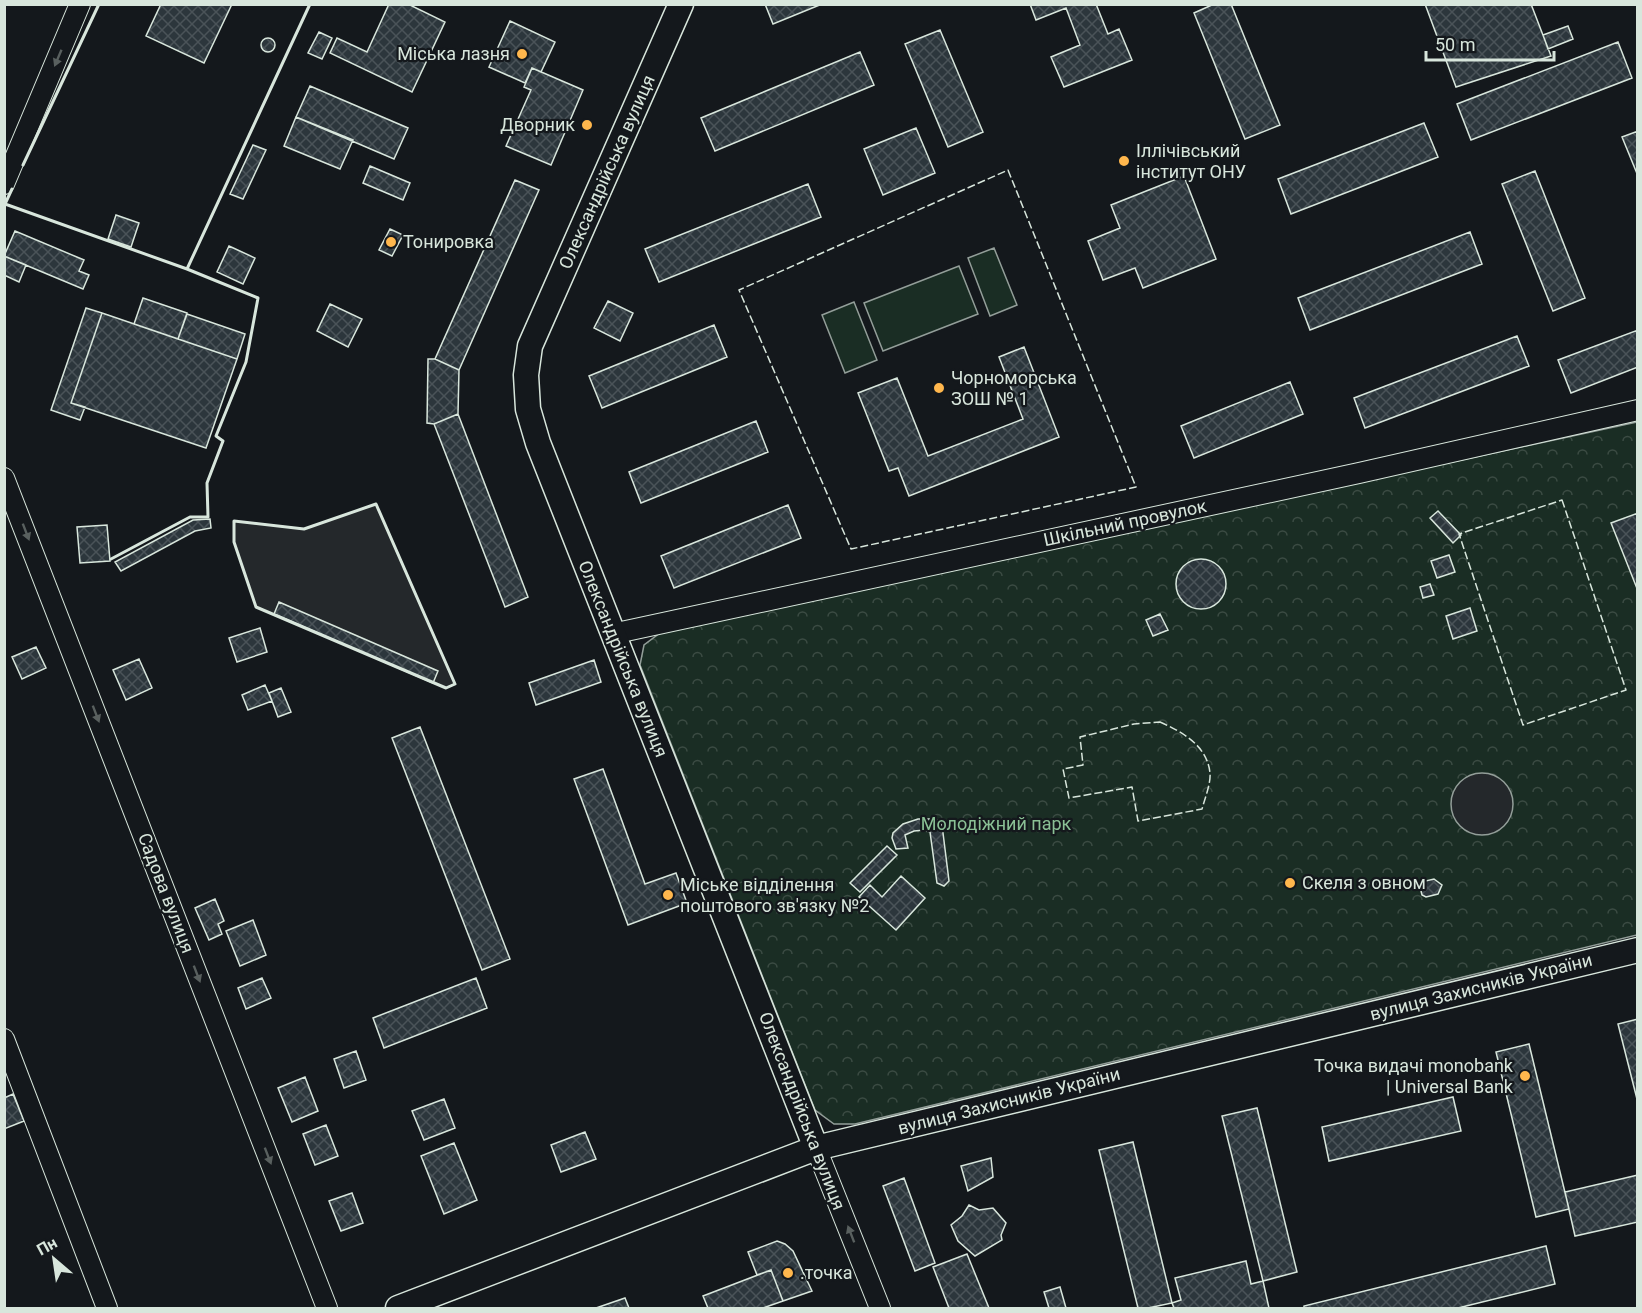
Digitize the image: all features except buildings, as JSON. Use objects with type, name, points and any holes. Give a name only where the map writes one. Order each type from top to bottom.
[{"type":"main road","name":"Олександрійська вулиця","points":[[675,6],[530,346],[526,375],[528,409],[538,443],[612,634],[816,1148]]},
{"type":"main road","name":"вулиця Захисників України","points":[[398,1308],[816,1148],[1638,950]]},
{"type":"street","points":[[4,184],[81,4]]},
{"type":"street","name":"Шкільний провулок","points":[[612,634],[1359,473],[1638,410]]},
{"type":"street","name":"Садова вулиця","points":[[4,478],[327,1308]]},
{"type":"street","points":[[4,1040],[107,1308]]},
{"type":"street","name":"Олександрійська вулиця","points":[[816,1148],[880,1308]]},
{"type":"green space","points":[[994,248],[1017,305],[990,316],[968,258]]},
{"type":"green space","points":[[959,266],[978,314],[883,351],[864,303]]},
{"type":"green space","points":[[854,302],[877,360],[845,373],[822,315]]},
{"type":"green space","name":"Молодіжний парк","points":[[1637,422],[1637,935],[855,1124],[834,1124],[815,1110],[640,665],[644,645],[660,633]]},
{"type":"shaded area","points":[[376,504],[455,684],[446,688],[256,607],[234,542],[234,521],[304,529]]},
{"type":"shaded area","points":[[1476,773],[1488,773],[1504,782],[1511,792],[1513,804],[1511,816],[1504,826],[1488,835],[1476,835],[1465,830],[1456,821],[1451,810],[1451,798],[1456,787],[1465,778]]},
{"type":"fence","points":[[1008,170],[1136,487],[851,549],[739,290],[1008,170]]},
{"type":"fence","points":[[1562,500],[1626,690],[1523,725],[1459,534],[1562,500]]},
{"type":"fence","points":[[1160,722],[1185,735],[1199,747],[1208,763],[1209,786],[1202,809],[1138,821],[1132,787],[1069,798],[1063,769],[1083,765],[1080,737],[1134,724],[1160,722]]},
{"type":"wall","points":[[23,165],[99,4]]},
{"type":"wall","points":[[12,189],[5,204],[187,269],[310,4]]},
{"type":"wall","points":[[111,559],[190,517],[208,517],[207,483],[223,441],[216,436],[246,362],[258,298],[187,269]]},
{"type":"wall","points":[[376,504],[455,684],[446,688],[256,607],[234,542],[234,521],[304,529],[376,504]]},
{"type":"place","name":"Міська лазня","points":[[522,54]]},
{"type":"place","name":"Дворник","points":[[587,125]]},
{"type":"place","name":"Іллічівський інститут ОНУ","points":[[1124,161]]},
{"type":"place","name":"Тонировка","points":[[391,242]]},
{"type":"place","name":"Чорноморська ЗОШ № 1","points":[[939,388]]},
{"type":"place","name":"Скеля з овном","points":[[1290,883]]},
{"type":"place","name":"Міське відділення поштового зв'язку №2","points":[[668,895]]},
{"type":"place","name":"Точка видачі monobank | Universal Bank","points":[[1525,1076]]},
{"type":"place","name":".точка","points":[[788,1273]]}]
